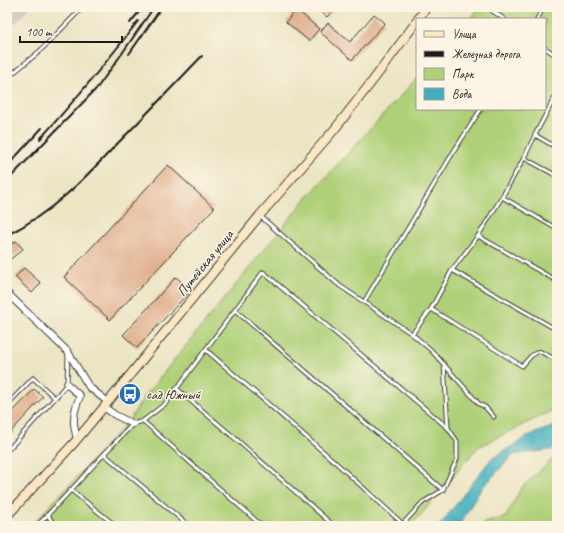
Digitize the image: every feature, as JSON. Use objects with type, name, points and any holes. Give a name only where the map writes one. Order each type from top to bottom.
[{"type":"main road","name":"Путейская улица","points":[[419,18],[427,7]]},
{"type":"main road","name":"Путейская улица","points":[[7,516],[77,439],[260,215],[343,119],[416,23]]},
{"type":"street","points":[[7,293],[68,352],[89,387],[115,415],[133,424]]},
{"type":"street","points":[[67,384],[80,396]]},
{"type":"street","points":[[77,439],[73,425],[74,410],[80,396],[89,387]]},
{"type":"lane","points":[[7,78],[40,51],[83,7]]},
{"type":"lane","points":[[487,7],[503,18]]},
{"type":"lane","points":[[538,18],[544,7]]},
{"type":"lane","points":[[546,49],[557,56]]},
{"type":"lane","points":[[412,334],[431,309],[452,270],[478,236],[502,197],[524,158],[557,93]]},
{"type":"lane","points":[[364,302],[454,151],[480,110]]},
{"type":"lane","points":[[535,135],[557,148]]},
{"type":"lane","points":[[524,158],[557,176]]},
{"type":"lane","points":[[502,197],[557,229]]},
{"type":"lane","points":[[260,215],[340,286],[412,334],[431,350],[479,404],[485,407],[494,417]]},
{"type":"lane","points":[[478,236],[557,282]]},
{"type":"lane","points":[[452,270],[557,330]]},
{"type":"lane","points":[[37,526],[133,424],[143,421],[166,403],[263,272],[448,428],[457,441],[457,459],[443,490],[422,503],[402,525],[329,457],[206,350]]},
{"type":"lane","points":[[431,309],[522,366],[531,356],[539,351],[557,360]]},
{"type":"lane","points":[[235,310],[443,490]]},
{"type":"lane","points":[[7,451],[67,384],[68,352]]},
{"type":"lane","points":[[444,364],[448,428]]},
{"type":"lane","points":[[7,405],[33,378],[55,398]]},
{"type":"lane","points":[[177,389],[334,526]]},
{"type":"lane","points":[[143,421],[262,526]]},
{"type":"lane","points":[[104,454],[189,526]]},
{"type":"lane","points":[[71,490],[116,526]]},
{"type":"lane","points":[[49,513],[49,517],[55,526]]},
{"type":"shaded area","points":[[7,7],[30,7],[7,32]]},
{"type":"green space","points":[[479,7],[557,7],[557,408],[478,447],[417,519],[408,526],[31,526],[127,423],[148,392],[304,201],[416,79],[416,110],[546,110],[546,18],[472,18]]},
{"type":"green space","points":[[557,455],[557,526],[479,526],[484,523],[506,517],[521,488]]},
{"type":"water","points":[[557,425],[557,449],[513,455],[481,489],[460,524],[457,526],[437,526],[440,525],[491,459],[530,435]]},
{"type":"building","points":[[315,7],[336,7],[327,17]]},
{"type":"building","points":[[296,9],[319,29],[309,41],[286,22]]},
{"type":"building","points":[[374,14],[385,23],[352,60],[320,32],[328,23],[350,42]]},
{"type":"building","points":[[168,165],[214,208],[110,320],[64,277]]},
{"type":"building","points":[[16,241],[23,249],[7,262],[7,248]]},
{"type":"building","points":[[24,268],[41,283],[32,293],[15,277]]},
{"type":"building","points":[[176,277],[191,290],[137,348],[123,335]]},
{"type":"building","points":[[34,389],[43,397],[7,436],[7,418]]},
{"type":"railway","points":[[130,23],[143,7]]},
{"type":"railway","points":[[7,181],[97,88],[154,7]]},
{"type":"railway","points":[[129,54],[162,7]]},
{"type":"railway","points":[[40,139],[90,81],[138,21]]},
{"type":"railway","points":[[7,235],[38,217],[66,195],[202,56]]},
{"type":"railway","points":[[7,166],[42,128]]},
{"type":"place","name":"сад Южный","points":[[130,394]]}]
